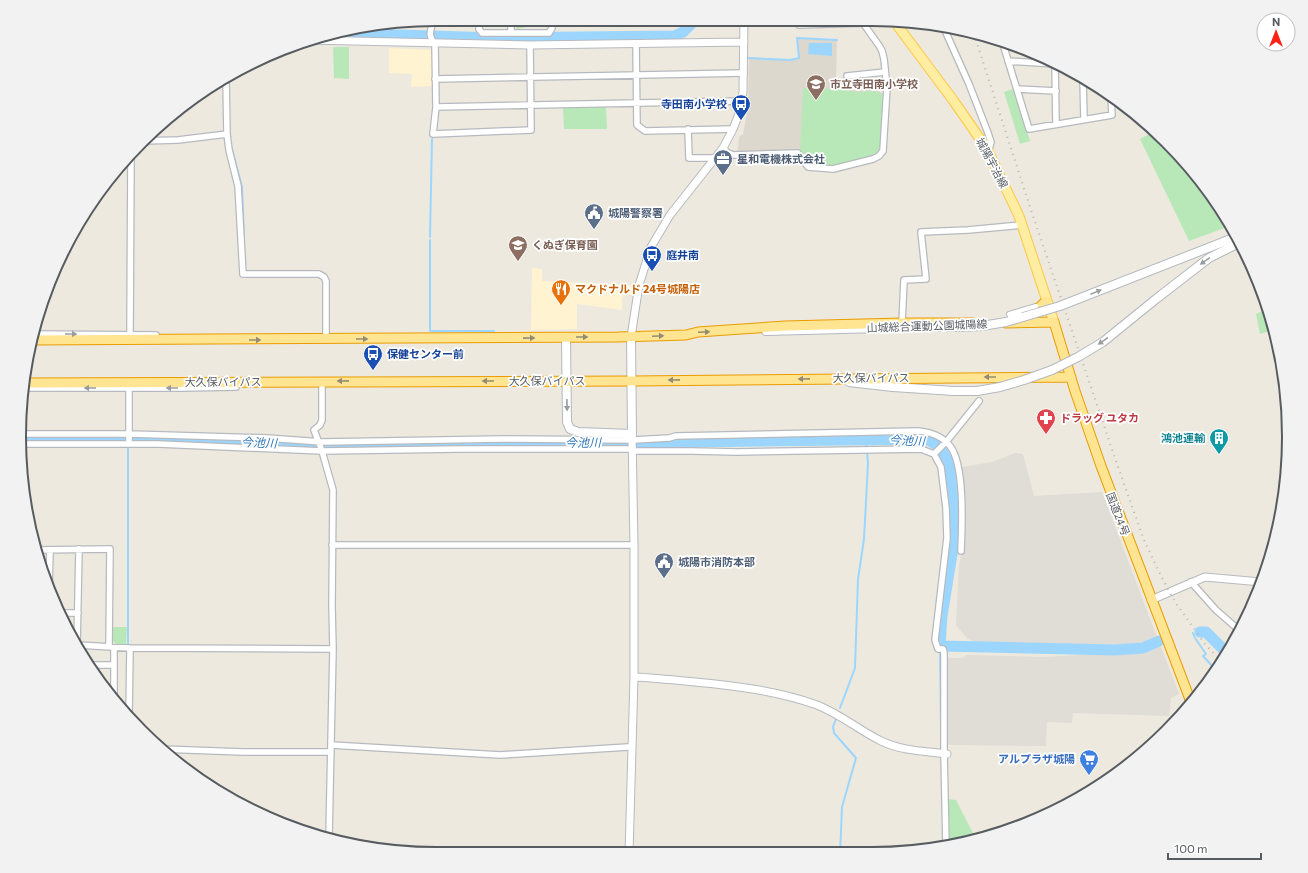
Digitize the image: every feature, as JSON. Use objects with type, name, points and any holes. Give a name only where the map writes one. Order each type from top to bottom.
[{"type":"highway","points":[[983,323],[1014,317],[1030,312],[1045,304]]},
{"type":"highway","points":[[38,340],[631,337],[686,335],[698,332],[785,326],[902,323],[1054,322]]},
{"type":"highway","name":"国道24号","points":[[1054,322],[1101,466],[1189,696]]},
{"type":"highway","name":"大久保バイパス","points":[[30,383],[632,381],[1071,376]]},
{"type":"main road","name":"城陽宇治線","points":[[899,27],[953,100],[987,149],[1019,216],[1045,304],[1054,322]]},
{"type":"main road","name":"山城総合運動公園城陽線","points":[[724,331],[959,327],[982,326],[1006,322],[1060,306],[1231,239]]},
{"type":"main road","points":[[819,379],[893,387],[954,391],[1000,387],[1024,380],[1052,370],[1103,342],[1209,258],[1235,245]]},
{"type":"main road","points":[[566,338],[567,422],[570,429],[578,432],[632,437],[631,337]]},
{"type":"street","points":[[433,26],[432,38],[436,107],[433,134],[531,130],[530,45]]},
{"type":"street","points":[[480,26],[482,33],[549,33],[552,26]]},
{"type":"street","points":[[510,26],[511,33]]},
{"type":"street","points":[[631,337],[640,285],[651,246],[670,215],[723,148],[739,114],[742,101],[744,73],[744,26]]},
{"type":"street","points":[[723,148],[728,153],[734,155],[798,153],[808,167],[833,169],[880,156],[883,152],[887,87],[882,51],[867,26]]},
{"type":"street","points":[[946,33],[988,132],[991,142],[987,149]]},
{"type":"street","points":[[332,40],[432,38],[530,45],[744,42]]},
{"type":"street","points":[[636,44],[637,125],[645,131],[733,129]]},
{"type":"street","points":[[1004,48],[1029,129],[1112,115],[1111,104]]},
{"type":"street","points":[[1008,61],[1041,62]]},
{"type":"street","points":[[1055,69],[1056,124]]},
{"type":"street","points":[[847,76],[885,72]]},
{"type":"street","points":[[435,79],[744,73]]},
{"type":"street","points":[[226,84],[227,134],[229,150],[238,186],[243,274],[322,275],[326,280],[326,334],[322,339]]},
{"type":"street","points":[[1083,85],[1084,119]]},
{"type":"street","points":[[1017,88],[1056,91]]},
{"type":"street","points":[[436,107],[742,101]]},
{"type":"street","points":[[688,129],[688,158],[715,158]]},
{"type":"street","points":[[152,141],[178,140],[227,134]]},
{"type":"street","points":[[130,335],[131,163]]},
{"type":"street","points":[[902,323],[904,280],[926,279],[921,232],[1022,226]]},
{"type":"street","points":[[1036,306],[1010,314],[1010,316],[1045,304]]},
{"type":"street","points":[[39,334],[201,336],[216,340]]},
{"type":"street","points":[[29,388],[209,388],[322,382],[322,420],[320,426],[314,430],[322,450],[333,490],[333,649],[329,833]]},
{"type":"street","points":[[128,444],[129,388]]},
{"type":"street","points":[[934,454],[979,401]]},
{"type":"street","points":[[26,434],[267,438],[318,441],[436,441],[632,437],[669,438],[676,436],[929,432],[944,441],[954,452],[957,459],[962,513],[962,551]]},
{"type":"street","points":[[629,847],[634,677],[632,437]]},
{"type":"street","points":[[26,444],[128,444],[322,450],[692,450],[737,452],[921,449],[934,454],[941,467],[946,508],[947,538],[935,640],[944,653],[946,840]]},
{"type":"street","points":[[332,545],[634,545]]},
{"type":"street","points":[[77,635],[79,549]]},
{"type":"street","points":[[42,550],[110,549],[111,647],[114,665],[111,686]]},
{"type":"street","points":[[48,568],[50,550]]},
{"type":"street","points":[[1151,600],[1204,577],[1255,582]]},
{"type":"street","points":[[1191,582],[1216,610],[1235,627]]},
{"type":"street","points":[[66,614],[78,614]]},
{"type":"street","points":[[83,645],[130,648],[333,649]]},
{"type":"street","points":[[130,648],[130,709]]},
{"type":"street","points":[[95,665],[114,665]]},
{"type":"street","points":[[634,677],[734,685],[770,691],[818,706],[842,717],[858,728],[882,741],[907,749],[945,754]]},
{"type":"street","points":[[171,749],[244,752],[331,749],[500,755],[620,747],[632,748]]},
{"type":"shaded area","name":"市立寺田南小学校","points":[[797,38],[837,40],[836,83],[854,90],[876,90],[884,94],[881,151],[876,156],[834,166],[809,165],[799,151],[736,152],[738,149],[739,137],[743,134],[748,107],[749,58],[790,60],[799,58]]},
{"type":"shaded area","points":[[389,48],[432,50],[433,86],[411,87],[412,74],[389,73]]},
{"type":"shaded area","points":[[532,268],[542,269],[542,281],[634,285],[632,295],[622,297],[622,310],[577,304],[577,329],[531,330]]},
{"type":"shaded area","points":[[1015,453],[1023,454],[1034,496],[1102,492],[1157,637],[1142,644],[1071,647],[979,645],[967,638],[956,625],[959,566],[963,544],[960,469],[962,467],[992,462]]},
{"type":"shaded area","points":[[1160,644],[1179,694],[1171,698],[1169,716],[1073,713],[1072,723],[1047,722],[1046,746],[945,745],[947,658],[962,658],[967,655],[1044,657],[1097,654],[1097,651],[1143,649]]},
{"type":"green space","points":[[515,26],[527,26],[527,27],[517,29]]},
{"type":"green space","points":[[333,47],[349,47],[349,79],[334,78]]},
{"type":"green space","points":[[836,84],[854,92],[876,91],[883,95],[880,151],[878,154],[873,156],[833,165],[809,163],[800,151],[803,88],[835,89]]},
{"type":"green space","points":[[1013,89],[1030,141],[1020,144],[1004,92]]},
{"type":"green space","points":[[606,106],[607,129],[564,129],[563,107]]},
{"type":"green space","points":[[1149,134],[1162,146],[1197,187],[1213,208],[1225,228],[1189,241],[1140,139]]},
{"type":"green space","points":[[1262,311],[1268,331],[1260,334],[1256,314]]},
{"type":"green space","points":[[111,627],[127,627],[126,646],[116,644],[111,639]]},
{"type":"green space","points":[[948,799],[956,800],[973,834],[948,840]]},
{"type":"water","points":[[809,43],[832,43],[832,56],[808,54]]},
{"type":"waterway","points":[[358,34],[496,38],[675,36],[683,32],[689,26]]},
{"type":"waterway","points":[[749,58],[790,60],[799,58],[797,38],[837,40]]},
{"type":"waterway","points":[[436,131],[437,118]]},
{"type":"waterway","points":[[430,237],[432,139]]},
{"type":"waterway","points":[[232,149],[242,187],[244,237]]},
{"type":"waterway","points":[[430,240],[430,331],[494,331]]},
{"type":"waterway","name":"今池川","points":[[26,440],[174,440],[326,446],[926,439],[939,446],[949,463],[954,508],[952,554],[942,616],[940,646],[1115,650],[1143,648],[1159,641]]},
{"type":"waterway","points":[[840,708],[855,668],[858,579],[864,539],[868,463],[866,440]]},
{"type":"waterway","points":[[128,446],[128,646]]},
{"type":"waterway","points":[[1200,632],[1206,632],[1223,649]]},
{"type":"waterway","points":[[1193,633],[1206,654],[1203,656],[1212,666]]},
{"type":"waterway","points":[[940,646],[941,732]]},
{"type":"waterway","points":[[836,719],[833,727],[834,733],[856,758],[842,807],[840,847]]},
{"type":"railway","points":[[976,39],[1029,204],[1144,540],[1175,602],[1205,644],[1218,657]]},
{"type":"place","name":"市立寺田南小学校","points":[[816,101]]},
{"type":"place","name":"寺田南小学校","points":[[741,121]]},
{"type":"place","name":"星和電機株式会社","points":[[723,176]]},
{"type":"place","name":"城陽警察署","points":[[594,230]]},
{"type":"place","name":"くぬぎ保育園","points":[[518,262]]},
{"type":"place","name":"庭井南","points":[[652,272]]},
{"type":"place","name":"マクドナルド 24号城陽店","points":[[561,306]]},
{"type":"place","name":"保健センター前","points":[[373,371]]},
{"type":"place","name":"ドラッグ ユタカ","points":[[1046,435]]},
{"type":"place","name":"鴻池運輸","points":[[1219,455]]},
{"type":"place","name":"城陽市消防本部","points":[[664,579]]},
{"type":"place","name":"アルプラザ城陽","points":[[1089,776]]}]
